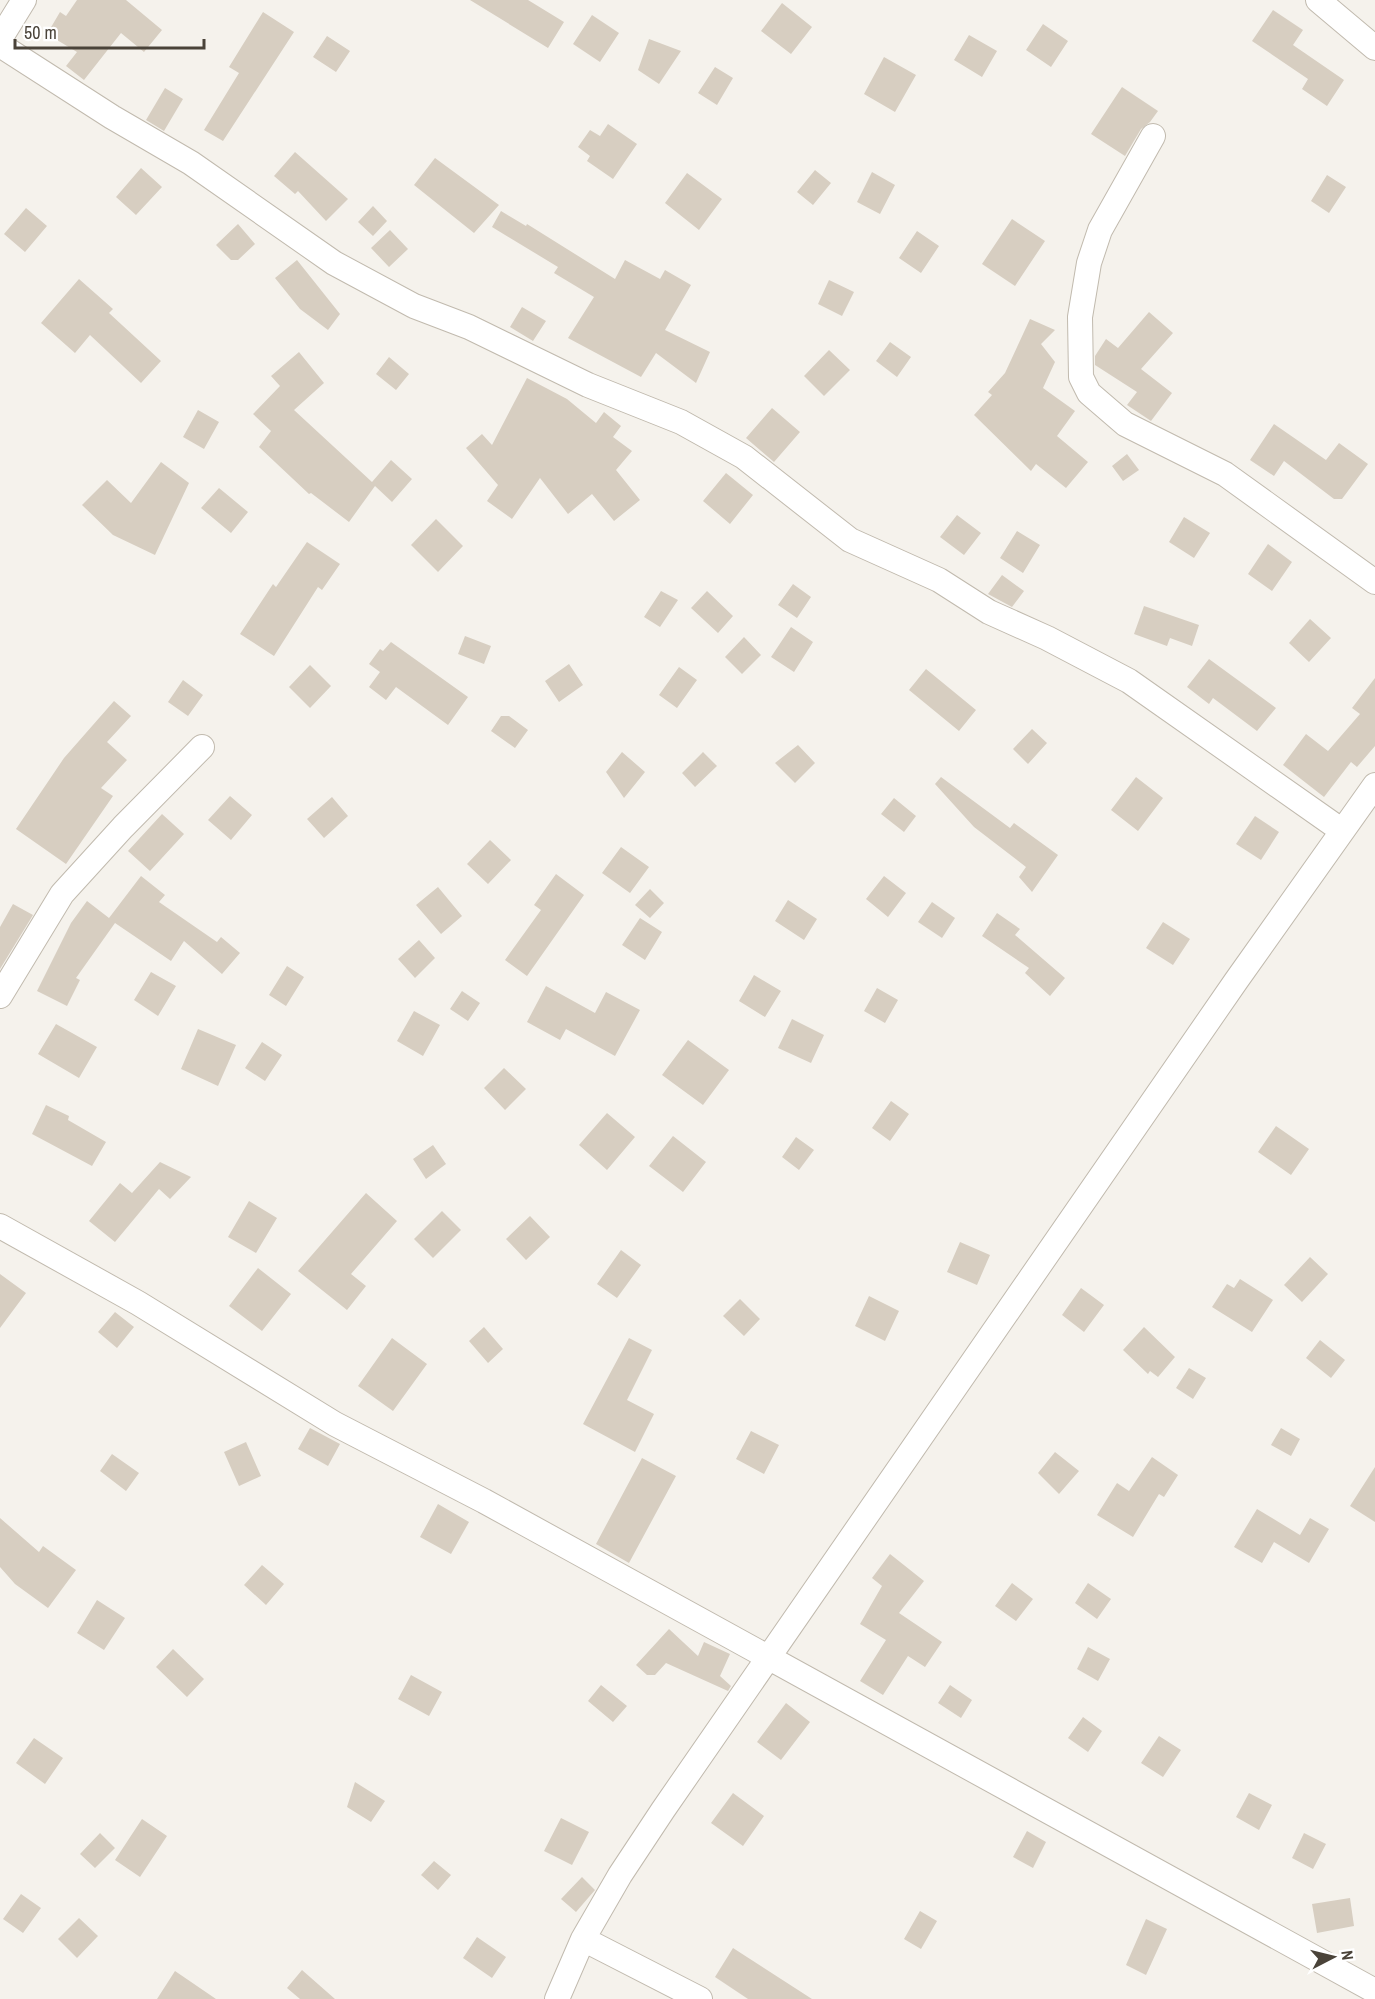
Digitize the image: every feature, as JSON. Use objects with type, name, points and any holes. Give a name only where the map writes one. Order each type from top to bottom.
[{"type":"street","points":[[0,39],[24,0]]},
{"type":"street","points":[[1318,0],[1375,48]]},
{"type":"street","points":[[0,45],[112,117],[191,163],[334,263],[414,306],[469,327],[588,385],[681,422],[744,457],[850,540],[939,580],[989,612],[1047,638],[1129,681],[1341,830]]},
{"type":"street","points":[[1153,136],[1100,230],[1089,263],[1080,316],[1080,377],[1089,393],[1125,424],[1225,474],[1375,582]]},
{"type":"street","points":[[0,996],[62,894],[123,827],[202,747]]},
{"type":"street","points":[[557,1999],[583,1939],[620,1875],[768,1657],[1341,830],[1375,785]]},
{"type":"street","points":[[0,1226],[138,1303],[334,1424],[484,1501],[1375,1991]]},
{"type":"street","points":[[583,1939],[700,1999]]},
{"type":"building","points":[[77,0],[126,0],[162,30],[144,52],[121,33],[84,80],[66,66],[77,52],[47,34],[60,12],[66,16]]},
{"type":"building","points":[[470,0],[528,0],[564,22],[548,48]]},
{"type":"building","points":[[782,3],[812,27],[791,54],[761,31]]},
{"type":"building","points":[[1273,10],[1303,30],[1293,45],[1344,80],[1327,106],[1302,89],[1308,79],[1252,41]]},
{"type":"building","points":[[263,12],[294,32],[223,141],[204,130],[239,73],[229,67]]},
{"type":"building","points":[[592,15],[619,33],[600,62],[573,44]]},
{"type":"building","points":[[1043,24],[1068,41],[1051,67],[1026,50]]},
{"type":"building","points":[[969,35],[997,51],[982,77],[954,60]]},
{"type":"building","points":[[327,36],[350,51],[336,72],[313,57]]},
{"type":"building","points":[[649,39],[681,51],[659,84],[638,70]]},
{"type":"building","points":[[884,57],[916,75],[895,112],[864,94]]},
{"type":"building","points":[[715,67],[733,78],[717,105],[698,93]]},
{"type":"building","points":[[1122,87],[1158,111],[1141,129],[1125,156],[1091,134]]},
{"type":"building","points":[[165,88],[183,99],[164,131],[146,120]]},
{"type":"building","points":[[608,124],[637,144],[613,179],[587,161],[590,156],[578,147],[590,130],[600,136]]},
{"type":"building","points":[[295,152],[348,199],[326,221],[298,191],[295,194],[274,176]]},
{"type":"building","points":[[435,158],[499,205],[474,233],[414,185]]},
{"type":"building","points":[[141,168],[162,187],[136,215],[116,197]]},
{"type":"building","points":[[815,170],[831,183],[813,205],[797,192]]},
{"type":"building","points":[[872,172],[895,185],[880,214],[857,202]]},
{"type":"building","points":[[687,173],[722,199],[699,230],[665,203]]},
{"type":"building","points":[[1327,175],[1346,187],[1329,213],[1311,201]]},
{"type":"building","points":[[373,206],[387,221],[373,236],[358,222]]},
{"type":"building","points":[[26,208],[47,226],[25,252],[4,234]]},
{"type":"building","points":[[501,211],[526,226],[527,224],[615,279],[625,260],[660,279],[665,270],[691,285],[665,330],[710,352],[696,383],[656,353],[641,377],[568,338],[594,297],[554,273],[558,267],[492,227]]},
{"type":"building","points":[[1012,219],[1045,241],[1015,286],[982,264]]},
{"type":"building","points":[[238,224],[255,244],[238,260],[231,260],[216,245]]},
{"type":"building","points":[[390,230],[408,249],[389,267],[371,248]]},
{"type":"building","points":[[917,231],[939,246],[921,273],[899,258]]},
{"type":"building","points":[[297,260],[340,314],[328,330],[300,309],[275,278]]},
{"type":"building","points":[[79,279],[113,309],[109,313],[161,361],[141,383],[90,335],[75,353],[41,323]]},
{"type":"building","points":[[829,280],[854,292],[842,316],[818,304]]},
{"type":"building","points":[[522,307],[546,321],[533,341],[510,327]]},
{"type":"building","points":[[1149,312],[1173,333],[1141,369],[1172,393],[1151,421],[1127,405],[1137,392],[1095,365],[1095,356],[1106,339],[1118,348]]},
{"type":"building","points":[[1030,319],[1055,330],[1041,344],[1055,362],[1043,388],[1075,411],[1057,436],[1088,462],[1066,488],[1036,464],[1031,471],[974,415],[992,395],[988,392],[1005,373]]},
{"type":"building","points":[[890,342],[911,357],[897,377],[876,361]]},
{"type":"building","points":[[829,350],[850,370],[824,396],[804,376]]},
{"type":"building","points":[[299,352],[324,383],[294,410],[372,482],[391,460],[412,479],[392,502],[375,486],[349,522],[311,493],[309,494],[259,447],[271,431],[253,414],[280,386],[271,376]]},
{"type":"building","points":[[389,357],[409,374],[396,390],[376,374]]},
{"type":"building","points":[[527,378],[567,399],[596,423],[604,412],[621,426],[613,437],[632,451],[616,470],[640,500],[614,521],[592,494],[568,514],[540,478],[512,519],[487,501],[498,485],[466,448],[482,434],[492,445]]},
{"type":"building","points":[[772,408],[800,432],[774,462],[746,438]]},
{"type":"building","points":[[198,410],[219,422],[204,449],[183,437]]},
{"type":"building","points":[[1274,424],[1326,460],[1339,443],[1368,464],[1342,499],[1334,499],[1284,461],[1274,476],[1250,460]]},
{"type":"building","points":[[1127,454],[1139,470],[1123,481],[1112,466]]},
{"type":"building","points":[[161,462],[189,483],[155,555],[113,535],[82,505],[107,480],[131,503]]},
{"type":"building","points":[[726,473],[753,495],[730,524],[703,501]]},
{"type":"building","points":[[219,488],[248,512],[231,533],[201,508]]},
{"type":"building","points":[[957,515],[981,533],[964,555],[940,537]]},
{"type":"building","points":[[1184,517],[1210,533],[1194,558],[1169,542]]},
{"type":"building","points":[[436,519],[463,546],[438,572],[411,545]]},
{"type":"building","points":[[1017,531],[1040,545],[1023,573],[1000,558]]},
{"type":"building","points":[[307,542],[340,564],[322,590],[318,587],[274,656],[240,634],[273,584],[276,587]]},
{"type":"building","points":[[1268,544],[1292,562],[1272,591],[1248,574]]},
{"type":"building","points":[[1002,575],[1024,591],[1012,607],[988,594]]},
{"type":"building","points":[[793,584],[811,597],[797,618],[778,605]]},
{"type":"building","points":[[661,591],[678,600],[660,627],[644,617]]},
{"type":"building","points":[[707,591],[733,616],[718,633],[691,608]]},
{"type":"building","points":[[1144,606],[1199,625],[1192,646],[1170,638],[1167,646],[1134,634]]},
{"type":"building","points":[[1310,619],[1331,638],[1309,662],[1289,643]]},
{"type":"building","points":[[791,627],[813,642],[794,672],[771,657]]},
{"type":"building","points":[[465,636],[491,646],[484,664],[458,654]]},
{"type":"building","points":[[744,637],[761,655],[742,674],[725,657]]},
{"type":"building","points":[[391,642],[468,697],[448,725],[396,687],[386,700],[369,687],[380,672],[369,664],[380,649],[383,651]]},
{"type":"building","points":[[1209,659],[1276,708],[1257,731],[1213,698],[1209,704],[1187,687]]},
{"type":"building","points":[[569,664],[583,685],[559,702],[545,681]]},
{"type":"building","points":[[310,665],[331,686],[310,708],[289,687]]},
{"type":"building","points":[[679,667],[697,680],[677,708],[659,695]]},
{"type":"building","points":[[926,669],[976,710],[959,731],[909,690]]},
{"type":"building","points":[[1375,678],[1375,746],[1357,767],[1351,762],[1324,797],[1283,765],[1306,734],[1328,751],[1360,714],[1352,708]]},
{"type":"building","points":[[183,680],[203,695],[188,716],[168,702]]},
{"type":"building","points":[[114,701],[131,716],[107,742],[127,760],[101,788],[113,796],[66,864],[16,829],[64,758]]},
{"type":"building","points":[[501,716],[509,716],[528,730],[515,748],[491,731]]},
{"type":"building","points":[[1032,729],[1047,743],[1028,764],[1013,749]]},
{"type":"building","points":[[798,745],[815,763],[795,783],[775,763]]},
{"type":"building","points":[[622,752],[645,772],[624,798],[606,772]]},
{"type":"building","points":[[703,752],[717,766],[695,787],[682,773]]},
{"type":"building","points":[[941,777],[1010,828],[1014,823],[1058,855],[1032,892],[1019,877],[1026,867],[974,827],[935,784]]},
{"type":"building","points":[[1136,777],[1163,798],[1138,831],[1111,810]]},
{"type":"building","points":[[230,796],[252,815],[231,840],[208,820]]},
{"type":"building","points":[[332,797],[348,816],[324,838],[307,819]]},
{"type":"building","points":[[894,798],[916,816],[904,832],[881,814]]},
{"type":"building","points":[[162,814],[184,834],[150,871],[128,851]]},
{"type":"building","points":[[1255,816],[1279,832],[1261,860],[1236,844]]},
{"type":"building","points":[[490,840],[511,860],[488,884],[467,864]]},
{"type":"building","points":[[621,847],[649,867],[630,893],[602,873]]},
{"type":"building","points":[[556,874],[584,895],[527,976],[505,960],[541,910],[534,905]]},
{"type":"building","points":[[141,876],[165,895],[159,902],[217,942],[221,937],[240,953],[222,974],[184,941],[171,961],[115,923],[76,978],[80,980],[67,1006],[37,991],[71,923],[87,901],[109,918]]},
{"type":"building","points":[[884,876],[906,893],[888,917],[866,899]]},
{"type":"building","points":[[438,887],[462,916],[441,934],[416,905]]},
{"type":"building","points":[[650,889],[664,903],[650,918],[635,905]]},
{"type":"building","points":[[788,900],[817,919],[804,940],[775,921]]},
{"type":"building","points":[[932,902],[955,918],[942,938],[918,922]]},
{"type":"building","points":[[13,904],[33,915],[0,969],[0,927]]},
{"type":"building","points":[[997,913],[1020,929],[1015,935],[1065,978],[1050,996],[1025,973],[1029,968],[982,936]]},
{"type":"building","points":[[640,918],[662,932],[645,960],[622,945]]},
{"type":"building","points":[[1163,922],[1190,939],[1173,965],[1146,948]]},
{"type":"building","points":[[419,940],[435,958],[415,978],[398,959]]},
{"type":"building","points":[[287,966],[304,977],[286,1006],[269,995]]},
{"type":"building","points":[[151,972],[176,986],[158,1016],[134,1000]]},
{"type":"building","points":[[754,975],[781,991],[765,1017],[739,1001]]},
{"type":"building","points":[[546,986],[595,1013],[606,992],[640,1010],[615,1056],[566,1029],[560,1040],[527,1022]]},
{"type":"building","points":[[877,988],[898,1000],[885,1023],[864,1011]]},
{"type":"building","points":[[462,991],[480,1003],[468,1021],[450,1009]]},
{"type":"building","points":[[414,1011],[440,1025],[423,1056],[397,1041]]},
{"type":"building","points":[[792,1019],[824,1035],[811,1063],[778,1048]]},
{"type":"building","points":[[56,1024],[97,1047],[79,1078],[38,1054]]},
{"type":"building","points":[[198,1029],[236,1045],[218,1086],[181,1069]]},
{"type":"building","points":[[688,1040],[729,1070],[703,1105],[662,1075]]},
{"type":"building","points":[[262,1042],[282,1055],[265,1081],[245,1068]]},
{"type":"building","points":[[504,1068],[526,1089],[505,1110],[484,1088]]},
{"type":"building","points":[[891,1101],[909,1114],[890,1141],[872,1128]]},
{"type":"building","points":[[46,1105],[69,1116],[68,1120],[106,1142],[92,1166],[32,1134]]},
{"type":"building","points":[[607,1113],[635,1137],[607,1170],[579,1145]]},
{"type":"building","points":[[1276,1126],[1309,1149],[1291,1175],[1258,1152]]},
{"type":"building","points":[[673,1136],[706,1162],[683,1192],[649,1166]]},
{"type":"building","points":[[796,1137],[814,1150],[799,1170],[782,1157]]},
{"type":"building","points":[[433,1145],[446,1164],[426,1179],[413,1159]]},
{"type":"building","points":[[160,1162],[191,1177],[170,1199],[159,1189],[115,1242],[89,1221],[120,1183],[132,1193]]},
{"type":"building","points":[[366,1193],[397,1221],[351,1274],[366,1286],[347,1310],[298,1271]]},
{"type":"building","points":[[249,1201],[277,1218],[256,1253],[228,1237]]},
{"type":"building","points":[[442,1211],[461,1230],[433,1258],[414,1239]]},
{"type":"building","points":[[530,1216],[550,1237],[526,1260],[506,1239]]},
{"type":"building","points":[[960,1242],[990,1255],[977,1285],[947,1272]]},
{"type":"building","points":[[621,1250],[641,1265],[617,1298],[597,1284]]},
{"type":"building","points":[[1310,1257],[1328,1274],[1302,1302],[1284,1285]]},
{"type":"building","points":[[258,1268],[291,1294],[262,1331],[229,1306]]},
{"type":"building","points":[[0,1274],[26,1293],[0,1328]]},
{"type":"building","points":[[1240,1279],[1273,1300],[1252,1332],[1212,1307],[1227,1284],[1234,1288]]},
{"type":"building","points":[[1081,1288],[1104,1305],[1084,1332],[1062,1315]]},
{"type":"building","points":[[869,1296],[899,1311],[885,1341],[855,1326]]},
{"type":"building","points":[[740,1299],[760,1319],[744,1336],[723,1316]]},
{"type":"building","points":[[115,1312],[134,1327],[117,1348],[98,1332]]},
{"type":"building","points":[[484,1327],[503,1349],[488,1363],[469,1341]]},
{"type":"building","points":[[1144,1327],[1175,1357],[1158,1377],[1150,1371],[1148,1374],[1123,1350]]},
{"type":"building","points":[[392,1338],[427,1364],[393,1411],[358,1386]]},
{"type":"building","points":[[629,1338],[652,1350],[627,1400],[654,1414],[635,1452],[583,1424]]},
{"type":"building","points":[[1320,1340],[1345,1360],[1331,1378],[1306,1358]]},
{"type":"building","points":[[1189,1368],[1206,1378],[1193,1399],[1176,1388]]},
{"type":"building","points":[[310,1428],[340,1444],[328,1466],[298,1449]]},
{"type":"building","points":[[1281,1428],[1300,1439],[1291,1456],[1271,1445]]},
{"type":"building","points":[[751,1431],[779,1445],[764,1474],[736,1459]]},
{"type":"building","points":[[246,1442],[261,1476],[239,1486],[224,1452]]},
{"type":"building","points":[[1055,1452],[1079,1471],[1059,1494],[1038,1473]]},
{"type":"building","points":[[112,1454],[139,1473],[126,1491],[100,1471]]},
{"type":"building","points":[[1152,1457],[1178,1475],[1164,1497],[1159,1494],[1133,1537],[1097,1515],[1117,1483],[1129,1491]]},
{"type":"building","points":[[642,1458],[676,1476],[629,1563],[596,1544]]},
{"type":"building","points":[[1375,1467],[1375,1522],[1350,1506]]},
{"type":"building","points":[[438,1504],[469,1522],[451,1554],[420,1537]]},
{"type":"building","points":[[1257,1509],[1300,1535],[1310,1518],[1329,1529],[1309,1563],[1274,1542],[1262,1563],[1234,1547]]},
{"type":"building","points":[[0,1518],[39,1552],[43,1546],[76,1570],[48,1608],[15,1584],[0,1567]]},
{"type":"building","points":[[890,1554],[924,1581],[899,1613],[942,1642],[925,1667],[908,1656],[883,1695],[860,1681],[886,1640],[860,1624],[882,1586],[872,1578]]},
{"type":"building","points":[[262,1565],[284,1584],[266,1605],[244,1585]]},
{"type":"building","points":[[1012,1583],[1033,1599],[1016,1621],[995,1606]]},
{"type":"building","points":[[1088,1583],[1111,1599],[1097,1619],[1075,1603]]},
{"type":"building","points":[[97,1600],[125,1618],[104,1650],[77,1633]]},
{"type":"building","points":[[669,1629],[698,1656],[704,1642],[730,1654],[720,1676],[731,1686],[728,1691],[666,1663],[655,1675],[647,1675],[636,1665]]},
{"type":"building","points":[[1088,1647],[1110,1659],[1098,1681],[1077,1669]]},
{"type":"building","points":[[173,1649],[204,1679],[187,1697],[156,1667]]},
{"type":"building","points":[[411,1675],[442,1692],[429,1716],[398,1699]]},
{"type":"building","points":[[601,1685],[627,1706],[613,1722],[588,1701]]},
{"type":"building","points":[[950,1685],[972,1700],[961,1718],[938,1703]]},
{"type":"building","points":[[786,1703],[810,1722],[781,1760],[757,1742]]},
{"type":"building","points":[[1083,1717],[1102,1731],[1088,1752],[1068,1738]]},
{"type":"building","points":[[1159,1736],[1181,1750],[1163,1777],[1141,1763]]},
{"type":"building","points":[[34,1738],[63,1758],[45,1784],[16,1763]]},
{"type":"building","points":[[355,1782],[385,1801],[371,1822],[347,1807]]},
{"type":"building","points":[[733,1793],[764,1816],[743,1846],[711,1823]]},
{"type":"building","points":[[1249,1793],[1272,1805],[1259,1830],[1236,1817]]},
{"type":"building","points":[[561,1818],[589,1832],[572,1865],[544,1851]]},
{"type":"building","points":[[142,1819],[167,1836],[140,1877],[115,1860]]},
{"type":"building","points":[[1027,1831],[1046,1842],[1033,1868],[1013,1857]]},
{"type":"building","points":[[100,1833],[115,1848],[95,1868],[80,1854]]},
{"type":"building","points":[[1304,1833],[1326,1844],[1313,1869],[1292,1858]]},
{"type":"building","points":[[434,1861],[451,1875],[438,1890],[421,1875]]},
{"type":"building","points":[[582,1877],[595,1890],[576,1912],[561,1899]]},
{"type":"building","points":[[21,1894],[41,1908],[23,1933],[3,1919]]},
{"type":"building","points":[[1350,1898],[1354,1926],[1317,1933],[1312,1904]]},
{"type":"building","points":[[920,1911],[937,1921],[921,1949],[904,1939]]},
{"type":"building","points":[[79,1918],[98,1936],[77,1958],[58,1939]]},
{"type":"building","points":[[1146,1919],[1167,1929],[1146,1975],[1126,1965]]},
{"type":"building","points":[[477,1937],[506,1957],[492,1978],[463,1958]]},
{"type":"building","points":[[733,1948],[812,1999],[748,1999],[715,1977]]},
{"type":"building","points":[[302,1970],[335,1999],[300,1999],[287,1988]]},
{"type":"building","points":[[175,1971],[216,1999],[157,1999]]}]
